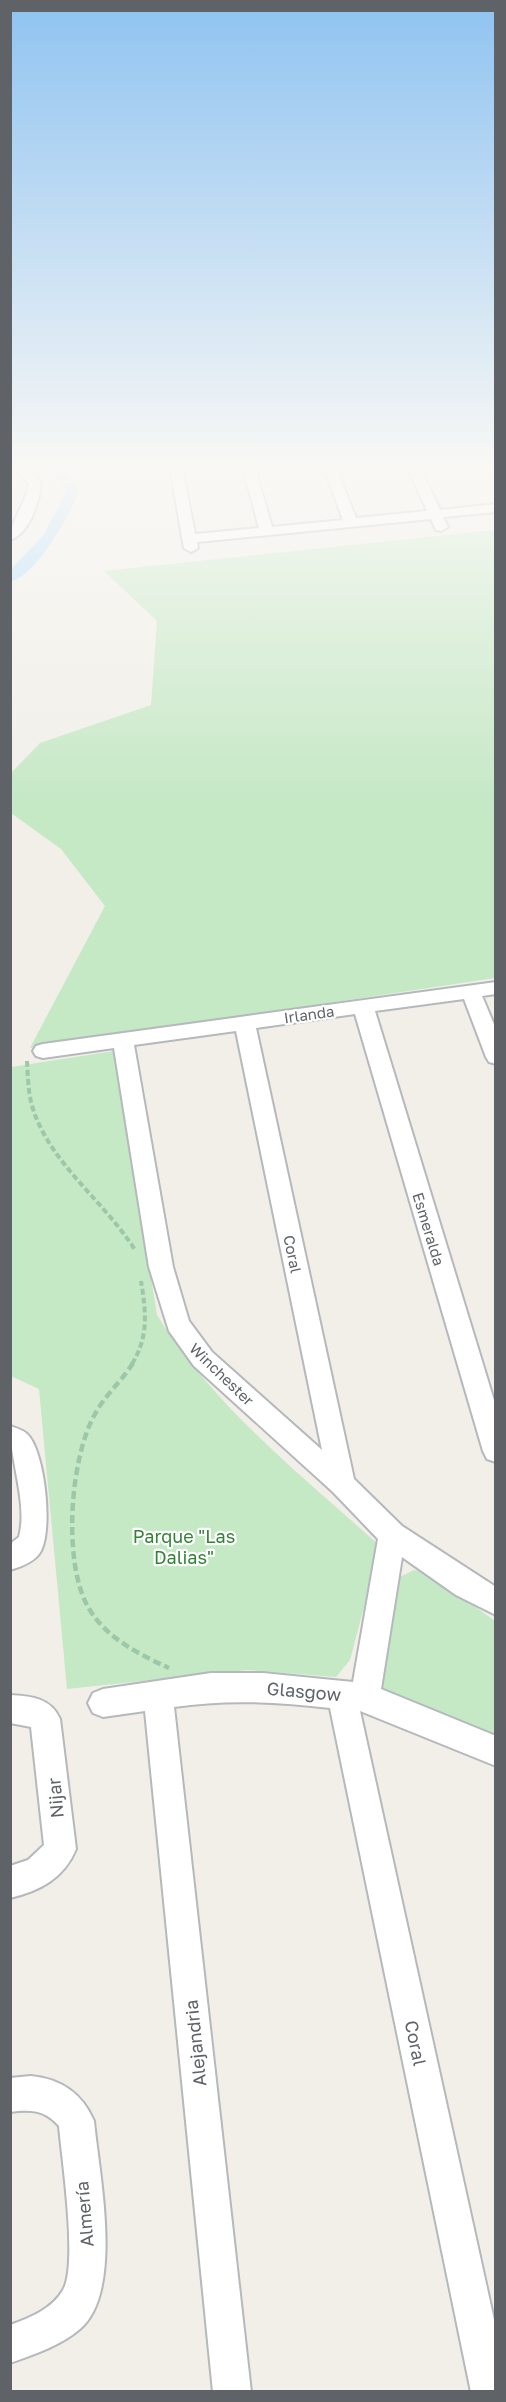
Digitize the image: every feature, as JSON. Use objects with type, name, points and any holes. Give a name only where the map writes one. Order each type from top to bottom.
[{"type":"street","name":"Irlanda","points":[[43,1051],[495,988]]},
{"type":"street","points":[[471,992],[495,1057]]},
{"type":"street","name":"Esmeralda","points":[[363,1006],[495,1451]]},
{"type":"street","name":"Coral","points":[[245,1024],[342,1484]]},
{"type":"street","name":"Winchester","points":[[123,1039],[161,1267],[178,1324],[203,1359],[342,1484],[392,1535],[466,1586],[495,1602]]},
{"type":"street","points":[[10,1437],[19,1442],[24,1450],[34,1522],[32,1540],[24,1552],[10,1558]]},
{"type":"street","points":[[354,1696],[392,1535]]},
{"type":"street","name":"Glasgow","points":[[103,1703],[165,1681],[354,1696],[495,1751]]},
{"type":"street","name":"Alejandria","points":[[165,1681],[232,2391]]},
{"type":"street","name":"Coral","points":[[354,1696],[489,2391]]},
{"type":"street","name":"Nijar","points":[[10,1882],[24,1879],[46,1866],[60,1849],[45,1719],[34,1711],[12,1709]]},
{"type":"street","name":"Almería","points":[[10,2095],[52,2096],[68,2107],[76,2121],[88,2257],[82,2296],[68,2315],[44,2332],[10,2344]]},
{"type":"path","points":[[43,1051],[27,1058],[33,1109],[42,1129],[65,1164],[121,1229],[138,1257]]},
{"type":"path","points":[[140,1269],[147,1327],[133,1364],[95,1413],[72,1505],[73,1539],[77,1575],[85,1604],[94,1617],[165,1681]]},
{"type":"green space","points":[[114,580],[495,580],[495,978],[30,1048],[105,906],[61,849],[11,813],[11,773],[40,743],[151,705],[157,621]]},
{"type":"green space","name":"Parque \"Las Dalias\"","points":[[114,1051],[157,1315],[204,1380],[231,1409],[289,1466],[380,1546],[350,1660],[336,1677],[248,1670],[67,1689],[39,1389],[11,1376],[11,1067]]},
{"type":"green space","points":[[414,1570],[427,1572],[495,1621],[495,1736],[379,1688],[400,1577]]}]
